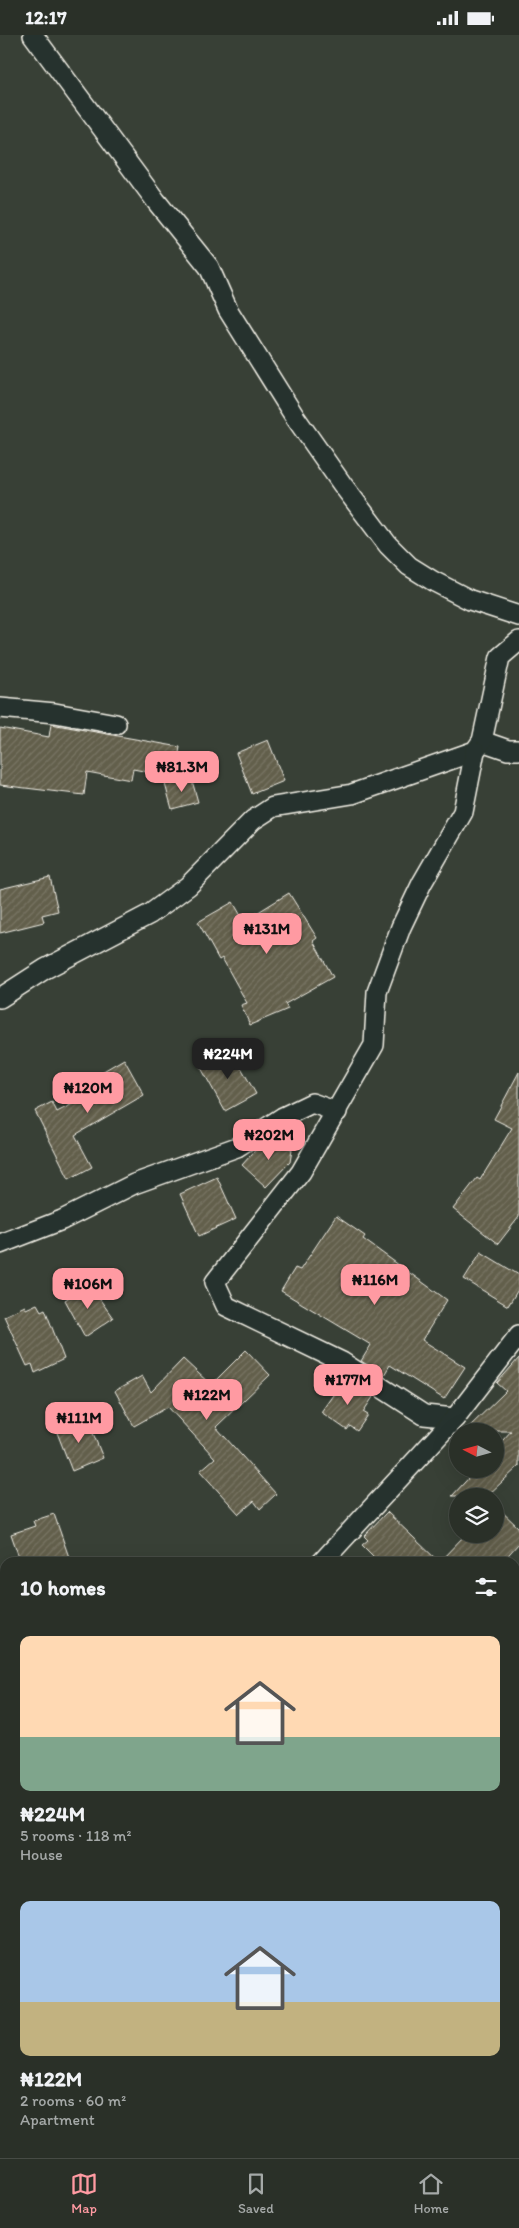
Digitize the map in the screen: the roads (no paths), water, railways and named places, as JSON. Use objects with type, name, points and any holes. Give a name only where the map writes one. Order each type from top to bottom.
[{"type":"street","points":[[33,35],[156,201],[209,267],[228,310],[295,417],[342,485],[388,545],[410,566],[433,581],[470,600],[519,616]]},
{"type":"street","points":[[454,1418],[424,1415],[342,1362],[226,1306],[215,1282],[301,1173],[374,1045],[377,992],[401,927],[422,883],[463,812],[500,657],[510,646],[519,641]]},
{"type":"street","points":[[0,708],[55,713],[116,724]]},
{"type":"street","points":[[0,998],[45,969],[150,914],[188,886],[253,820],[273,807],[352,794],[479,746],[519,750]]},
{"type":"street","points":[[0,1244],[62,1220],[134,1185],[237,1147],[283,1117],[312,1103],[337,1112]]},
{"type":"street","points":[[327,1557],[454,1418],[519,1335]]}]
